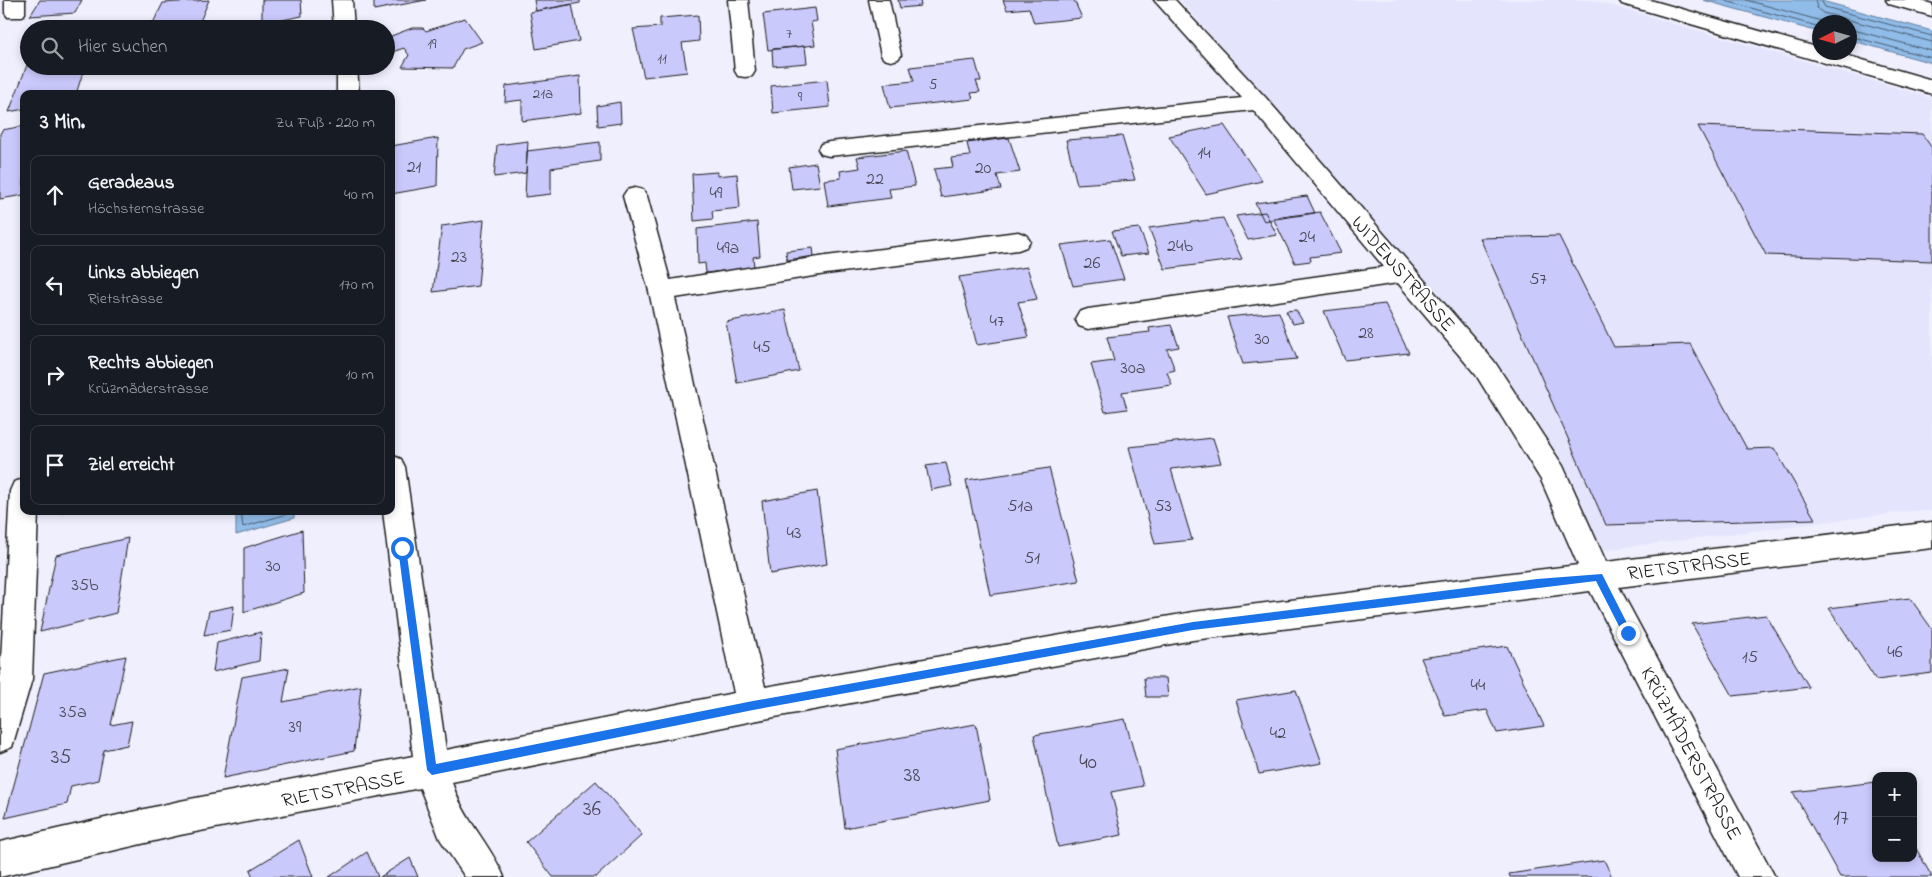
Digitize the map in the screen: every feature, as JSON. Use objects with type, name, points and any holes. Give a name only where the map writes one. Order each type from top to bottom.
[{"type":"street","points":[[342,0],[343,20]]},
{"type":"street","points":[[738,0],[745,71]]},
{"type":"street","points":[[880,0],[891,56]]},
{"type":"street","name":"WIDENSTRASSE","points":[[1164,0],[1258,103],[1485,368],[1554,474],[1598,577]]},
{"type":"street","points":[[1629,0],[1932,87]]},
{"type":"street","points":[[1896,0],[1932,10]]},
{"type":"street","points":[[347,75],[348,90]]},
{"type":"street","points":[[829,150],[1258,103]]},
{"type":"street","points":[[635,196],[660,291],[753,705]]},
{"type":"street","points":[[660,291],[826,265],[1018,240]]},
{"type":"street","points":[[1088,319],[1404,273]]},
{"type":"street","points":[[395,497],[432,770],[440,801],[454,832],[486,877]]},
{"type":"street","points":[[0,736],[16,679],[23,515]]},
{"type":"street","name":"RIETSTRASSE","points":[[0,860],[180,818],[432,770],[753,705],[1193,626],[1932,535]]},
{"type":"street","name":"KRÜZMÄDERSTRASSE","points":[[1598,577],[1757,877]]},
{"type":"shaded area","points":[[1180,0],[1592,0],[1932,98],[1932,511],[1911,511],[1603,550],[1564,472],[1495,362]]},
{"type":"water","points":[[1703,0],[1818,0],[1932,31],[1932,63],[1857,42],[1857,15],[1812,15],[1812,30]]},
{"type":"water","points":[[236,515],[294,515],[294,518],[236,535]]},
{"type":"building","points":[[40,0],[82,0],[75,13],[30,16]]},
{"type":"building","points":[[209,0],[201,20],[154,20],[163,3]]},
{"type":"building","points":[[262,0],[301,0],[302,16],[282,20],[262,20]]},
{"type":"building","points":[[374,0],[426,0],[374,10]]},
{"type":"building","points":[[534,0],[580,0],[580,3],[536,11]]},
{"type":"building","points":[[898,0],[920,0],[921,6],[900,8]]},
{"type":"building","points":[[1003,0],[1074,0],[1082,18],[1034,23],[1029,8],[1007,10]]},
{"type":"building","points":[[572,4],[579,41],[536,49],[530,12]]},
{"type":"building","points":[[815,8],[817,21],[811,22],[815,45],[768,50],[763,14]]},
{"type":"building","points":[[698,15],[699,41],[682,43],[687,72],[644,77],[633,29],[660,27],[660,18]]},
{"type":"building","points":[[465,18],[482,42],[463,49],[453,68],[402,67],[409,55],[404,48],[395,51],[395,35],[412,28],[423,28],[426,31]]},
{"type":"building","points":[[805,46],[807,63],[773,66],[772,49]]},
{"type":"building","points":[[975,60],[981,81],[976,81],[980,92],[971,93],[973,99],[890,108],[884,84],[914,81],[910,67]]},
{"type":"building","points":[[23,75],[82,75],[77,90],[20,90],[20,110],[9,112]]},
{"type":"building","points":[[580,76],[581,113],[522,121],[522,100],[505,102],[506,86]]},
{"type":"building","points":[[827,80],[830,107],[773,113],[771,86]]},
{"type":"building","points":[[620,102],[621,123],[598,126],[597,106]]},
{"type":"building","points":[[1224,125],[1262,181],[1206,194],[1169,136]]},
{"type":"building","points":[[1698,126],[1922,134],[1932,148],[1932,261],[1766,255]]},
{"type":"building","points":[[20,127],[20,196],[0,199],[0,134],[2,130]]},
{"type":"building","points":[[1122,136],[1135,180],[1077,184],[1066,140]]},
{"type":"building","points":[[438,138],[437,186],[395,193],[395,145]]},
{"type":"building","points":[[1009,138],[1020,172],[997,175],[1001,189],[941,197],[934,169],[953,167],[951,158],[970,156],[967,143]]},
{"type":"building","points":[[528,141],[526,173],[494,177],[497,145]]},
{"type":"building","points":[[600,142],[600,161],[551,168],[551,194],[525,197],[527,151]]},
{"type":"building","points":[[906,151],[915,186],[889,189],[891,198],[828,206],[824,180],[841,178],[840,171],[860,168],[857,157]]},
{"type":"building","points":[[816,163],[820,186],[792,189],[789,167]]},
{"type":"building","points":[[717,172],[717,176],[737,174],[740,208],[712,211],[713,219],[694,221],[692,174]]},
{"type":"building","points":[[1307,196],[1315,213],[1264,221],[1255,203]]},
{"type":"building","points":[[1265,212],[1277,235],[1248,240],[1236,216]]},
{"type":"building","points":[[1320,212],[1341,253],[1310,257],[1311,261],[1295,263],[1273,218]]},
{"type":"building","points":[[1223,218],[1242,259],[1165,269],[1149,228]]},
{"type":"building","points":[[484,220],[478,286],[433,292],[442,226]]},
{"type":"building","points":[[757,222],[760,256],[753,257],[754,267],[706,273],[705,263],[698,264],[697,229]]},
{"type":"building","points":[[1139,228],[1149,253],[1121,256],[1112,231]]},
{"type":"building","points":[[1559,236],[1614,347],[1690,344],[1747,449],[1774,448],[1815,519],[1606,525],[1480,238]]},
{"type":"building","points":[[1110,239],[1124,279],[1073,286],[1061,245]]},
{"type":"building","points":[[813,248],[814,256],[787,260],[786,251]]},
{"type":"building","points":[[1027,267],[1037,299],[1018,302],[1029,337],[977,345],[959,277]]},
{"type":"building","points":[[1385,304],[1409,353],[1345,360],[1324,311]]},
{"type":"building","points":[[785,310],[799,371],[737,383],[726,322]]},
{"type":"building","points":[[1296,310],[1303,322],[1293,324],[1286,311]]},
{"type":"building","points":[[1279,312],[1297,359],[1243,364],[1227,317]]},
{"type":"building","points":[[1171,325],[1179,347],[1167,349],[1175,370],[1167,372],[1172,385],[1122,392],[1127,409],[1105,412],[1091,364],[1114,361],[1107,337],[1150,332],[1149,328]]},
{"type":"building","points":[[1213,438],[1221,463],[1171,469],[1192,540],[1155,544],[1129,447]]},
{"type":"building","points":[[946,463],[952,486],[931,490],[926,466]]},
{"type":"building","points":[[1049,468],[1079,581],[990,595],[966,480]]},
{"type":"building","points":[[817,491],[827,564],[770,574],[762,501]]},
{"type":"building","points":[[302,530],[304,593],[244,612],[244,548]]},
{"type":"building","points":[[128,538],[116,613],[40,632],[56,555]]},
{"type":"building","points":[[1910,598],[1932,629],[1932,673],[1876,680],[1829,608]]},
{"type":"building","points":[[234,606],[231,630],[204,635],[209,611]]},
{"type":"building","points":[[1766,615],[1809,687],[1733,696],[1692,624]]},
{"type":"building","points":[[261,632],[259,661],[213,672],[217,643]]},
{"type":"building","points":[[1507,646],[1544,726],[1497,733],[1487,710],[1445,716],[1421,658]]},
{"type":"building","points":[[126,656],[111,725],[132,721],[127,745],[104,750],[98,780],[71,786],[67,804],[5,818],[44,673]]},
{"type":"building","points":[[289,668],[283,702],[361,686],[354,751],[223,778],[242,677]]},
{"type":"building","points":[[1144,678],[1166,678],[1168,697],[1146,697]]},
{"type":"building","points":[[1296,690],[1322,763],[1259,774],[1236,700]]},
{"type":"building","points":[[1125,719],[1143,786],[1111,792],[1122,835],[1058,847],[1034,735]]},
{"type":"building","points":[[976,724],[990,800],[845,828],[835,749]]},
{"type":"building","points":[[596,781],[642,835],[596,877],[553,877],[526,842]]},
{"type":"building","points":[[1872,782],[1872,862],[1917,862],[1917,850],[1932,877],[1840,877],[1793,792]]},
{"type":"building","points":[[299,840],[313,877],[253,877],[250,870]]},
{"type":"building","points":[[367,852],[378,877],[329,877]]},
{"type":"building","points":[[410,858],[418,877],[380,877]]},
{"type":"building","points":[[1604,860],[1612,877],[1510,877],[1509,874]]},
{"type":"route","points":[[402,548],[432,770],[753,705],[1193,626],[1537,583],[1598,577],[1628,633]]}]
